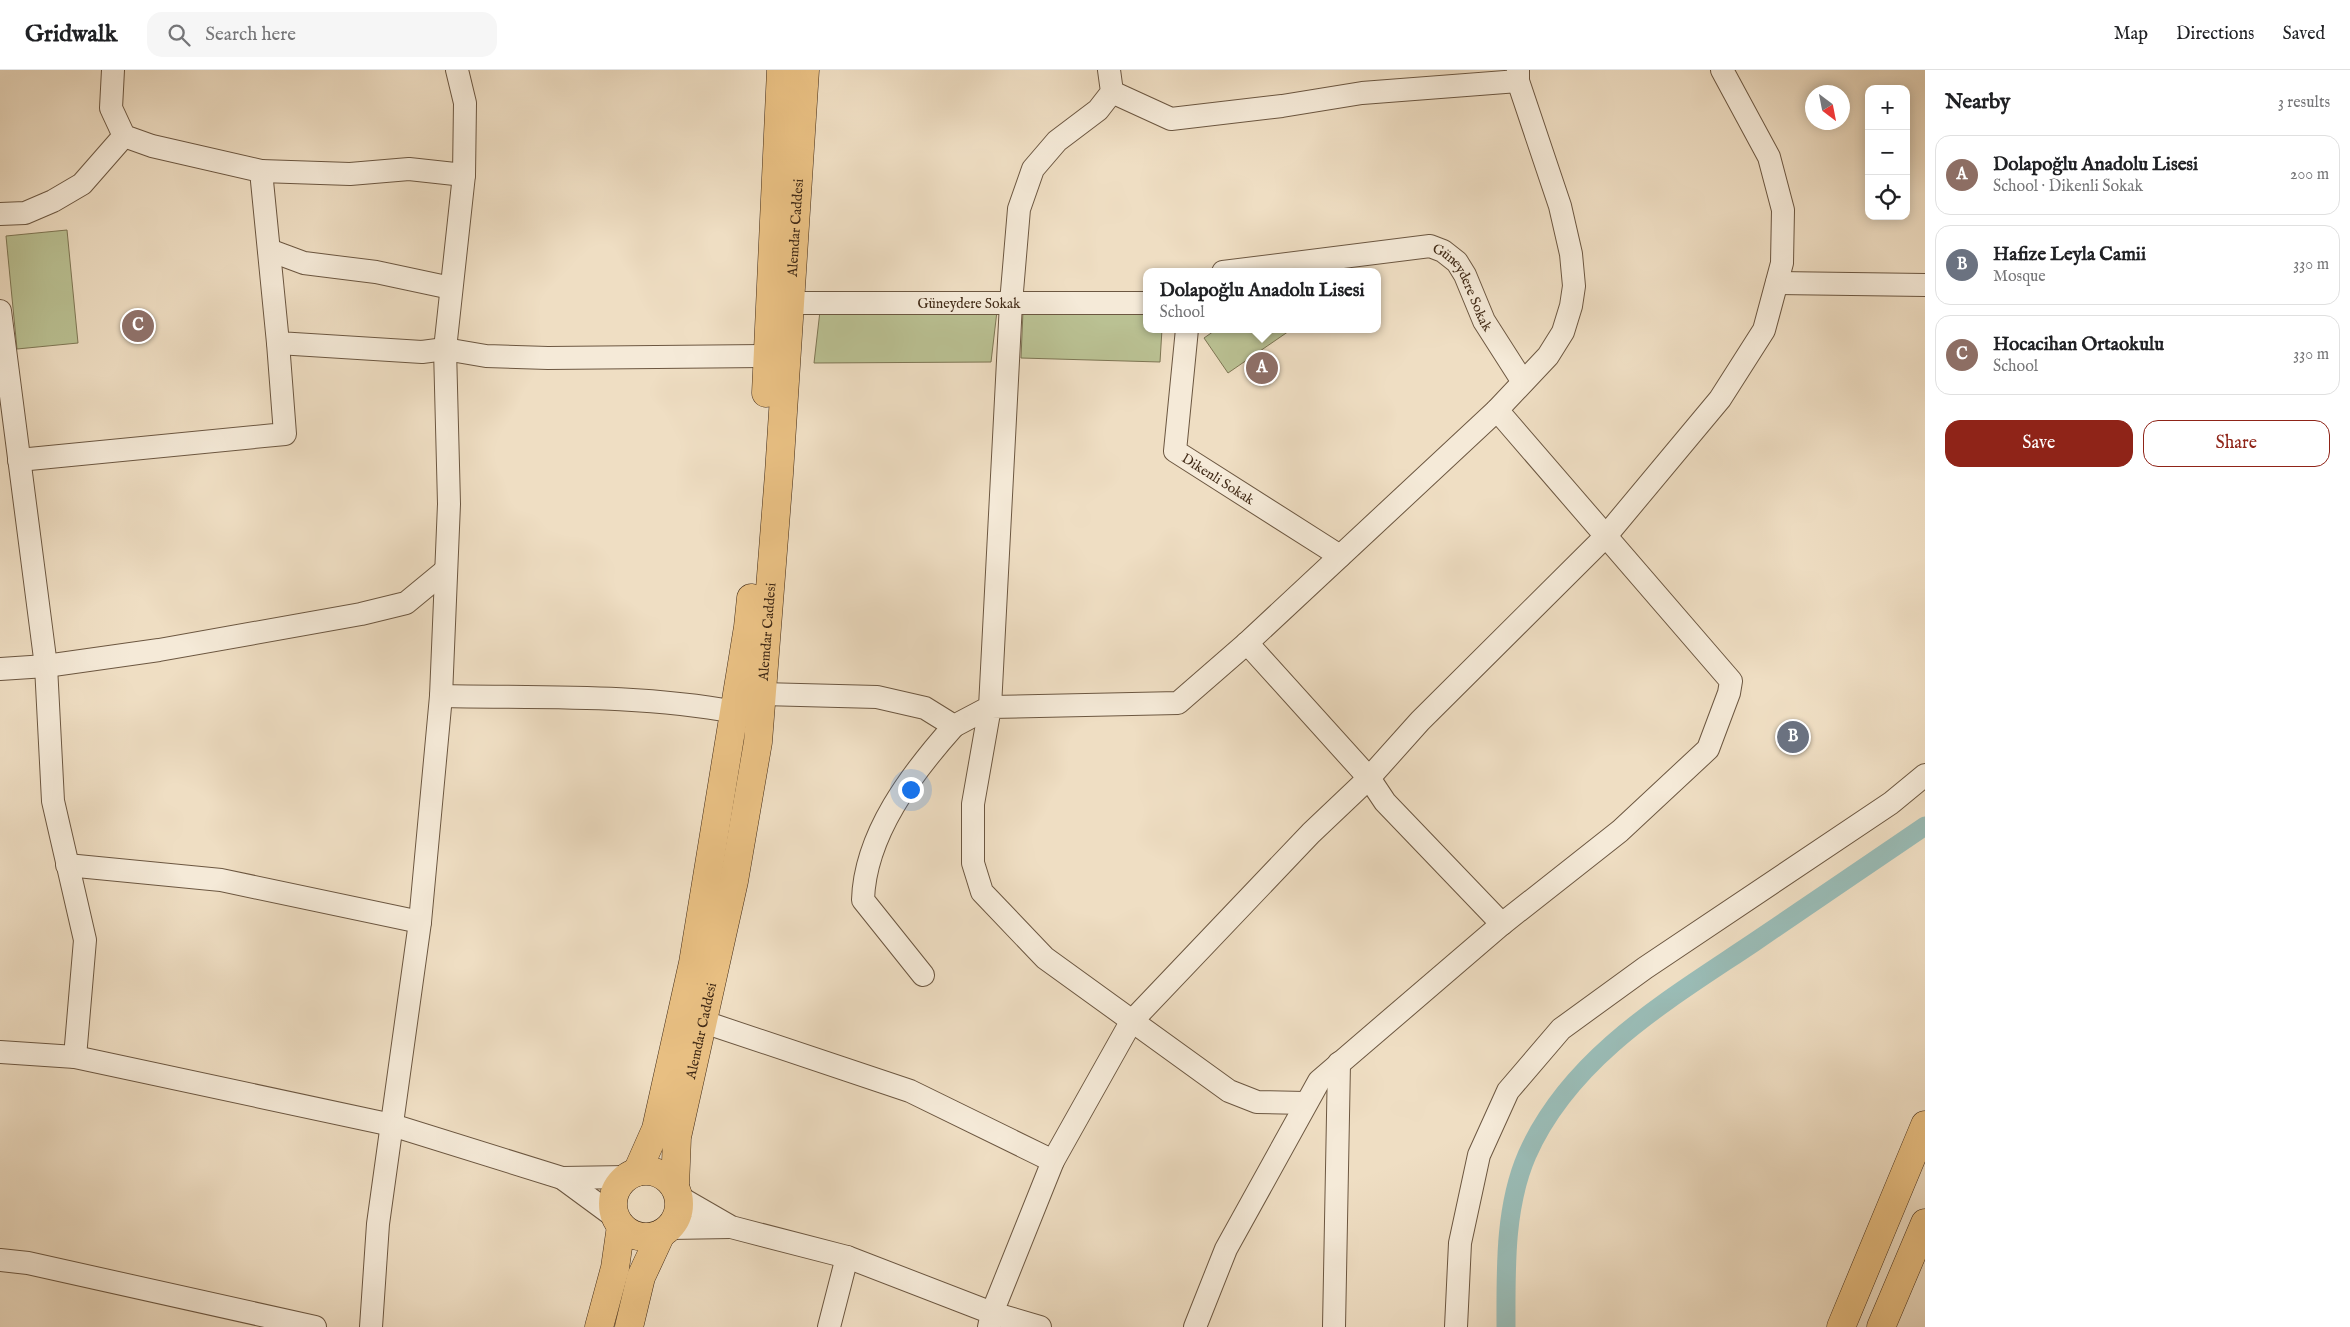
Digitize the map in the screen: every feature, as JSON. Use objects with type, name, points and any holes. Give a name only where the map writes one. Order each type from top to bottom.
[{"type":"main road","name":"Alemdar Caddesi","points":[[632,1175],[656,1129],[693,963],[748,627],[762,475],[781,70]]},
{"type":"main road","name":"Alemdar Caddesi","points":[[677,1192],[677,1137],[734,881],[758,742],[791,303],[805,70]]},
{"type":"main road","points":[[1841,1327],[1925,1125]]},
{"type":"main road","points":[[599,1327],[615,1268],[618,1221],[613,1206],[614,1195],[619,1185],[632,1175],[658,1173],[668,1179],[677,1192],[680,1208],[676,1219],[665,1231],[641,1277],[629,1327]]},
{"type":"main road","points":[[618,1221],[639,1237],[650,1237],[665,1231]]},
{"type":"main road","points":[[1881,1327],[1925,1223]]},
{"type":"street","points":[[113,70],[111,108],[124,136],[152,146],[261,171],[350,174],[409,169],[464,175]]},
{"type":"street","points":[[371,1327],[378,1224],[420,922],[441,696],[449,504],[445,349],[464,175],[465,103],[457,70]]},
{"type":"street","points":[[1109,70],[1112,92],[1098,110],[1057,141],[1032,169],[1019,209],[1011,303],[990,707],[972,804],[973,863],[982,892],[1045,958],[1131,1022],[1229,1091],[1256,1102],[1305,1103]]},
{"type":"street","points":[[991,1320],[1053,1161],[1131,1022],[1311,833],[1369,778],[1420,721],[1605,537],[1720,399],[1764,330],[1782,264],[1783,210],[1769,157],[1722,70]]},
{"type":"street","points":[[923,975],[863,900],[864,883],[880,830],[927,756],[954,726],[990,707],[1178,702],[1247,643],[1497,410],[1548,356],[1563,332],[1571,306],[1574,286],[1572,254],[1560,206],[1518,76],[1362,93],[1282,106],[1171,119],[1112,92]]},
{"type":"street","points":[[0,214],[25,213],[52,201],[82,184],[124,136]]},
{"type":"street","points":[[19,460],[285,434],[261,171]]},
{"type":"street","name":"Güneydere Sokak","points":[[1255,268],[1430,246],[1457,262],[1465,275],[1484,321],[1524,382]]},
{"type":"street","points":[[269,250],[304,263],[376,272],[451,288]]},
{"type":"street","points":[[1777,283],[1925,285]]},
{"type":"street","name":"Güneydere Sokak","points":[[791,303],[1143,303]]},
{"type":"street","points":[[0,311],[46,666],[52,801],[85,940],[75,1057]]},
{"type":"street","name":"Dikenli Sokak","points":[[1187,333],[1175,451],[1340,556]]},
{"type":"street","points":[[278,343],[422,352],[445,349],[486,356],[539,358],[768,356]]},
{"type":"street","points":[[1195,1327],[1226,1249],[1305,1103],[1319,1081],[1502,924],[1620,831],[1708,749],[1729,693],[1731,681],[1497,410]]},
{"type":"street","points":[[0,669],[46,666],[159,650],[370,612],[406,603],[446,570]]},
{"type":"street","points":[[1247,643],[1369,778],[1385,802],[1502,924]]},
{"type":"street","points":[[762,694],[877,696],[925,708],[954,726]]},
{"type":"street","points":[[441,696],[635,700],[693,704],[735,712]]},
{"type":"street","points":[[1456,1327],[1460,1243],[1479,1155],[1508,1091],[1561,1028],[1645,968],[1891,803],[1925,775]]},
{"type":"street","points":[[67,865],[221,880],[420,922]]},
{"type":"street","points":[[704,1022],[910,1091],[1053,1161]]},
{"type":"street","points":[[0,1052],[75,1057],[392,1125],[562,1178],[632,1175]]},
{"type":"street","points":[[1334,1327],[1340,1063]]},
{"type":"street","points":[[562,1178],[618,1221]]},
{"type":"street","points":[[677,1192],[732,1227],[847,1257],[991,1320],[1040,1327]]},
{"type":"street","points":[[665,1231],[732,1227]]},
{"type":"street","points":[[829,1327],[847,1257]]},
{"type":"street","points":[[0,1260],[28,1263],[315,1327]]},
{"type":"green space","points":[[67,230],[78,343],[17,349],[6,236]]},
{"type":"green space","points":[[820,311],[997,311],[991,362],[814,363]]},
{"type":"green space","points":[[1023,311],[1143,314],[1143,333],[1162,333],[1160,362],[1021,358]]},
{"type":"green space","points":[[1211,333],[1286,333],[1228,373],[1204,338]]},
{"type":"waterway","points":[[1506,1327],[1508,1240],[1510,1218],[1519,1175],[1527,1155],[1546,1120],[1568,1089],[1595,1060],[1655,1009],[1925,826]]},
{"type":"place","name":"Hocacihan Ortaokulu","points":[[138,326]]},
{"type":"place","name":"Dolapoğlu Anadolu Lisesi","points":[[1262,368]]},
{"type":"place","name":"Hafize Leyla Camii","points":[[1793,737]]}]
